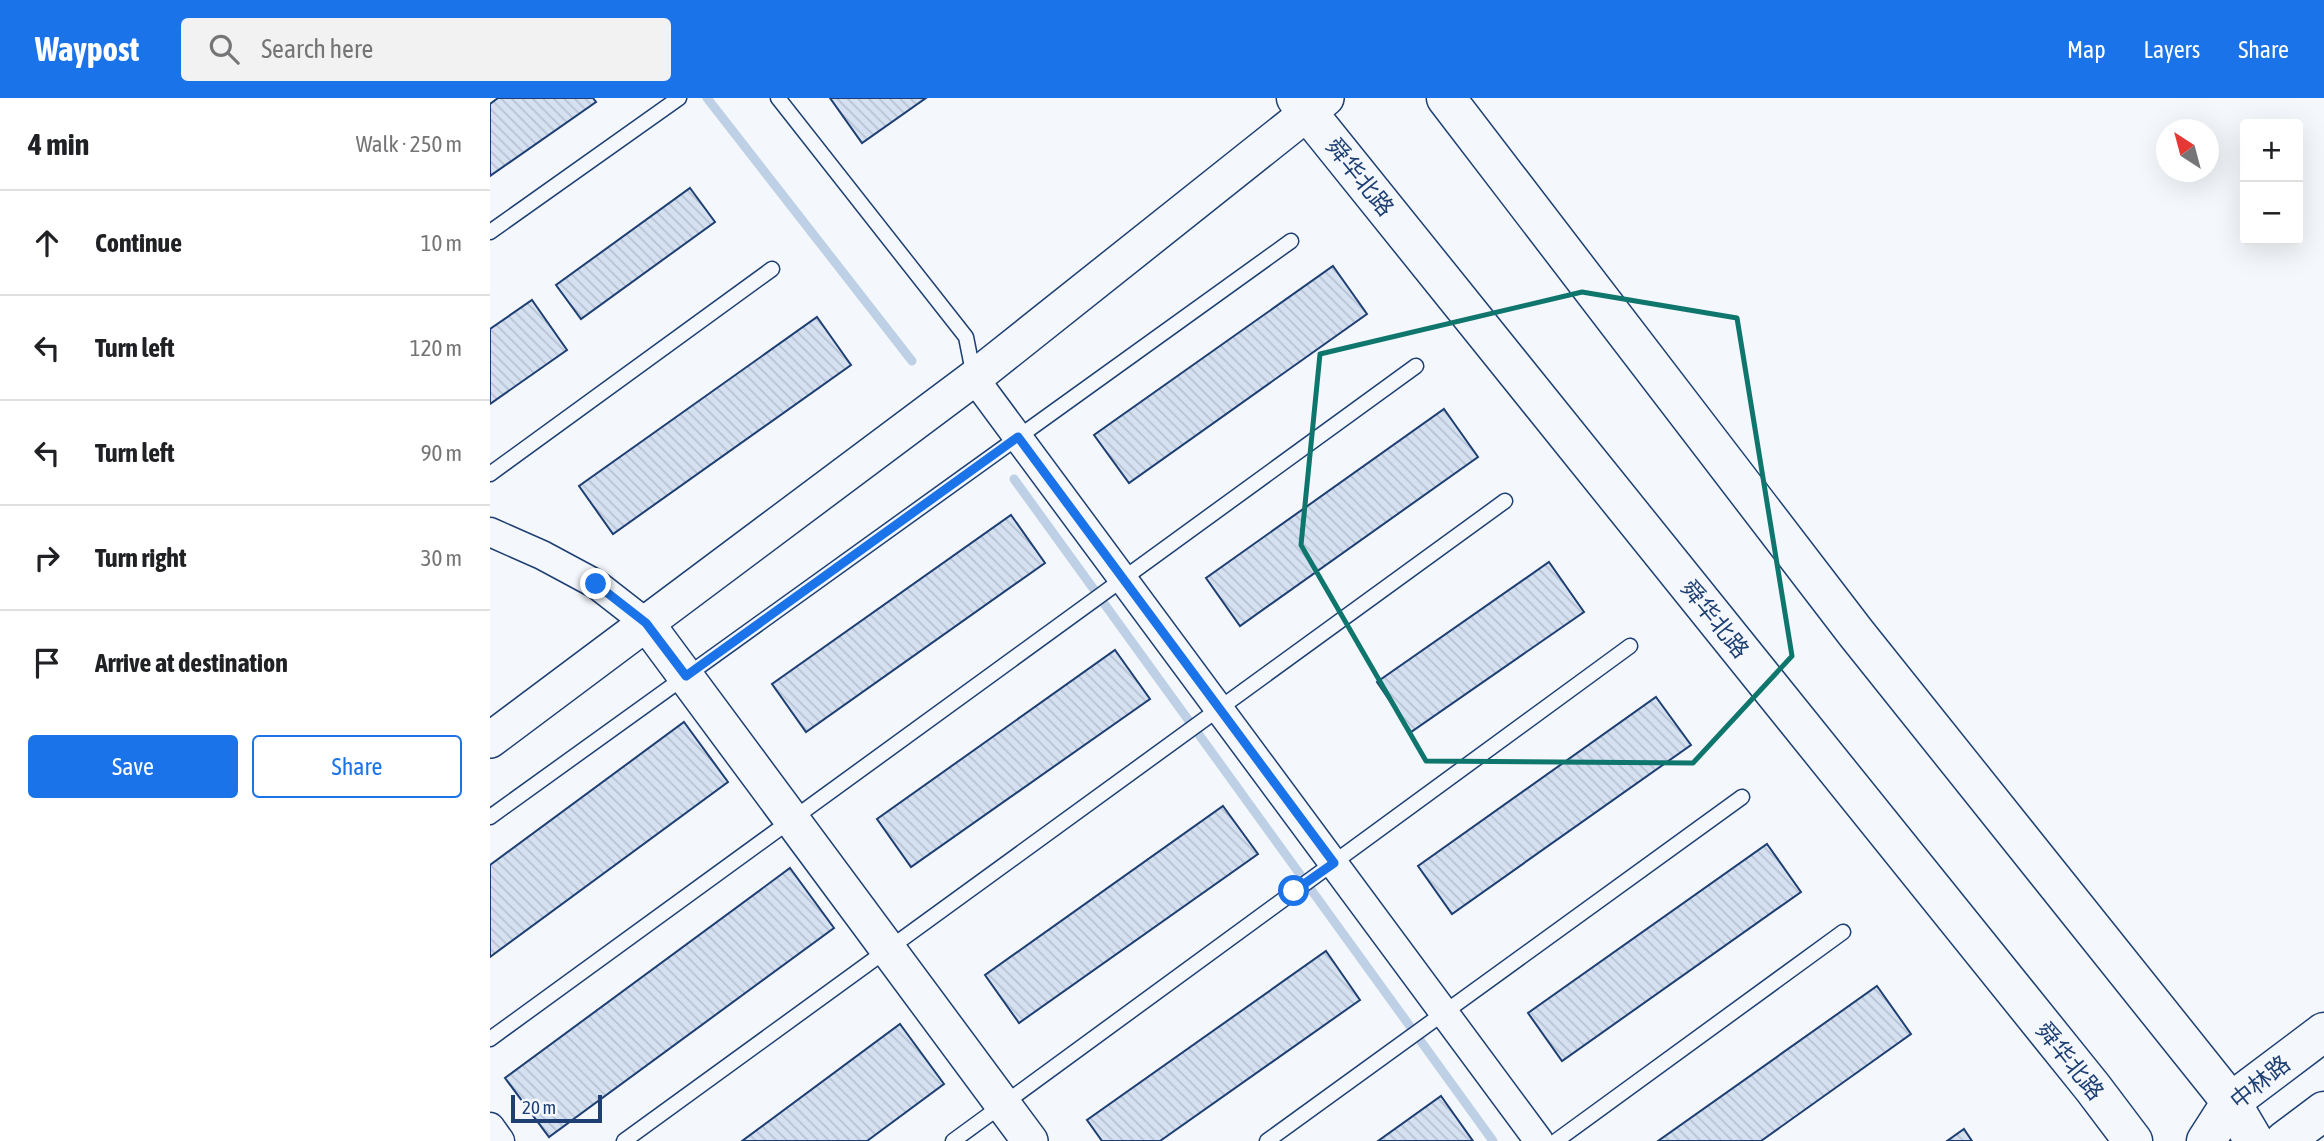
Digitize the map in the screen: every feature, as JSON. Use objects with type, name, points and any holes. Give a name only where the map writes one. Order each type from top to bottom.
[{"type":"main road","points":[[1446,98],[1856,633],[2231,1102],[2255,1141]]},
{"type":"main road","name":"舜华北路","points":[[1310,103],[2133,1141]]},
{"type":"main road","name":"中林路","points":[[2206,1141],[2231,1102],[2324,1031]]},
{"type":"main road","points":[[2284,1141],[2324,1111]]},
{"type":"street","points":[[490,740],[974,378],[1310,103]]},
{"type":"street","points":[[974,378],[1018,437],[1117,583],[1436,1019],[1539,1141]]},
{"type":"street","points":[[490,532],[542,555],[596,584],[646,623],[1030,1141]]},
{"type":"street","points":[[490,1128],[500,1141]]},
{"type":"lane","points":[[490,232],[679,98]]},
{"type":"lane","points":[[778,98],[966,337],[974,378]]},
{"type":"lane","points":[[490,817],[1291,241]]},
{"type":"lane","points":[[490,474],[772,269]]},
{"type":"lane","points":[[490,1039],[1416,366]]},
{"type":"lane","points":[[624,1141],[1505,501]]},
{"type":"lane","points":[[953,1141],[1630,646]]},
{"type":"lane","points":[[1267,1141],[1742,797]]},
{"type":"lane","points":[[1556,1141],[1843,932]]},
{"type":"highlighted area","points":[[1582,292],[1737,318],[1792,656],[1693,763],[1426,761],[1301,545],[1320,354]]},
{"type":"building","points":[[498,98],[593,98],[596,102],[490,176],[490,104]]},
{"type":"building","points":[[830,98],[926,98],[862,143]]},
{"type":"building","points":[[690,188],[715,222],[581,319],[556,285]]},
{"type":"building","points":[[1333,266],[1367,314],[1129,483],[1094,435]]},
{"type":"building","points":[[532,300],[567,350],[490,404],[490,329]]},
{"type":"building","points":[[817,317],[851,365],[613,534],[579,486]]},
{"type":"building","points":[[1444,409],[1478,457],[1240,626],[1206,578]]},
{"type":"building","points":[[1011,515],[1045,563],[806,732],[772,684]]},
{"type":"building","points":[[1549,562],[1584,612],[1411,732],[1377,682]]},
{"type":"building","points":[[1115,650],[1150,699],[911,867],[877,819]]},
{"type":"building","points":[[1656,697],[1691,745],[1452,914],[1418,866]]},
{"type":"building","points":[[684,722],[728,782],[490,957],[490,865]]},
{"type":"building","points":[[1223,806],[1258,854],[1019,1023],[985,975]]},
{"type":"building","points":[[1767,844],[1801,892],[1562,1061],[1528,1013]]},
{"type":"building","points":[[790,868],[834,928],[549,1137],[505,1078]]},
{"type":"building","points":[[1326,951],[1360,1000],[1160,1141],[1102,1141],[1087,1120]]},
{"type":"building","points":[[1877,986],[1911,1034],[1761,1141],[1658,1141]]},
{"type":"building","points":[[900,1024],[944,1084],[867,1141],[742,1141]]},
{"type":"building","points":[[1441,1096],[1473,1141],[1378,1141]]},
{"type":"building","points":[[1964,1129],[1972,1141],[1947,1141]]},
{"type":"waterway","points":[[707,98],[912,361]]},
{"type":"waterway","points":[[1014,479],[1493,1141]]},
{"type":"route","points":[[596,584],[646,623],[686,676],[1018,437],[1334,863],[1294,891]]}]
